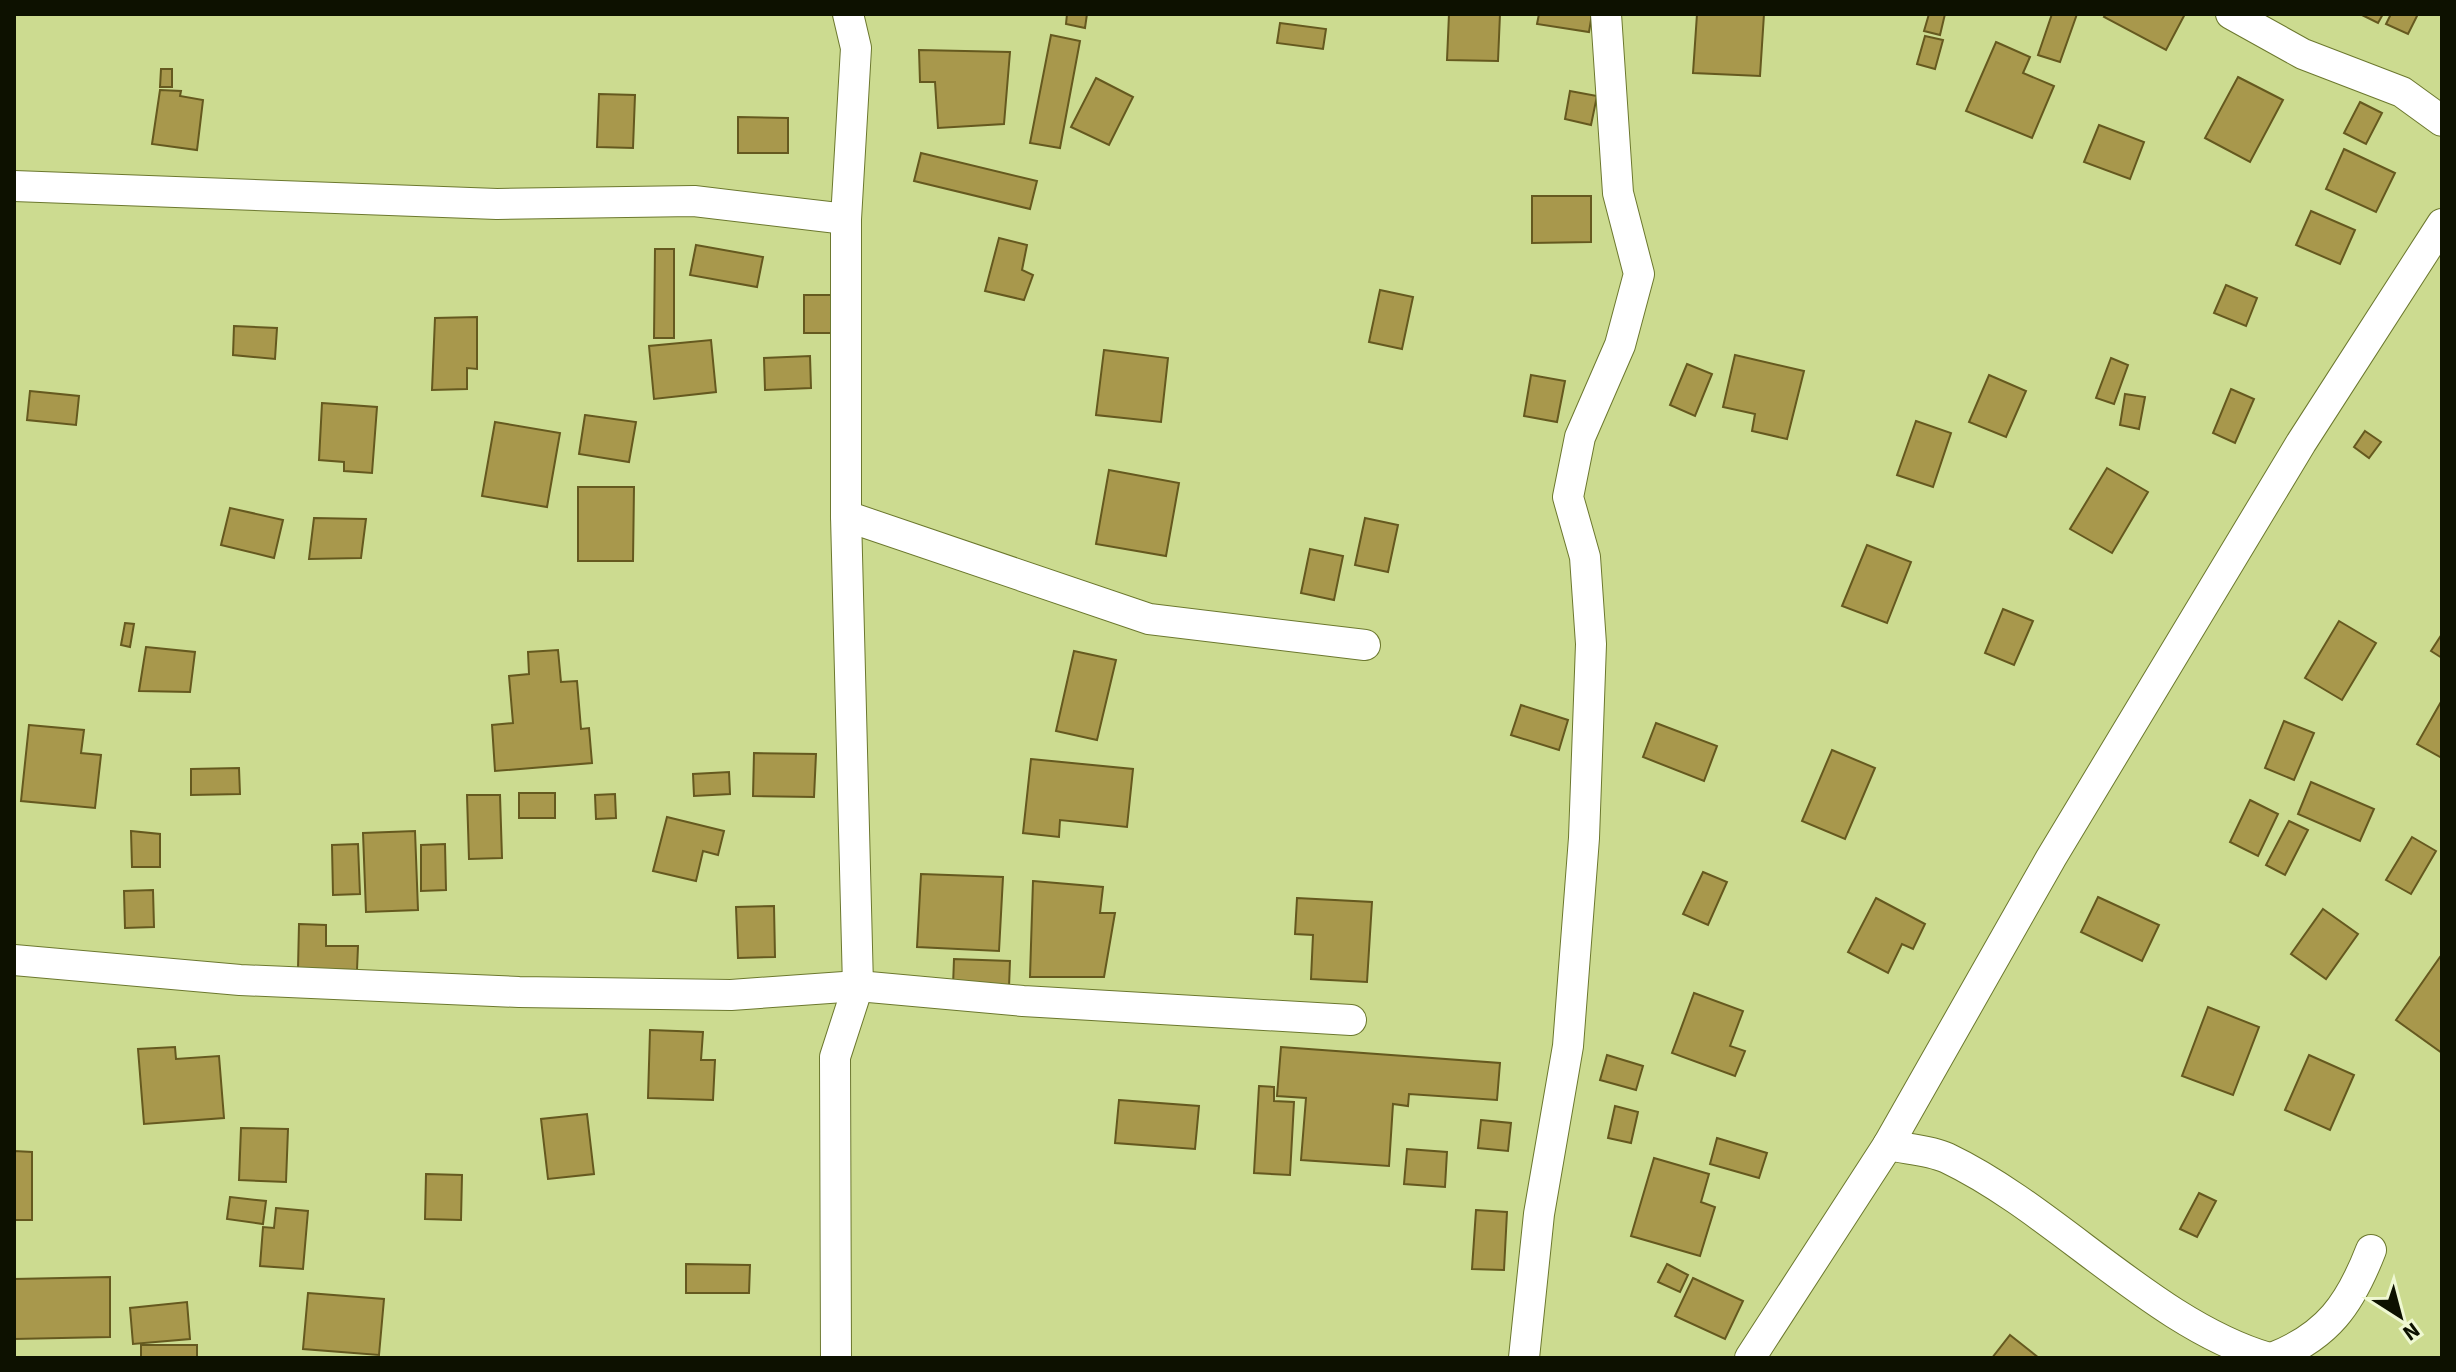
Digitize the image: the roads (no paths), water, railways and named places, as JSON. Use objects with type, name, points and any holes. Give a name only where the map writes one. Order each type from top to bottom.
[{"type":"street","points":[[836,1358],[835,1057],[858,986],[846,516],[846,219],[856,48],[848,14]]},
{"type":"street","points":[[1524,1358],[1539,1214],[1568,1046],[1584,838],[1591,644],[1585,557],[1568,497],[1580,437],[1620,345],[1639,274],[1618,193],[1606,14]]},
{"type":"street","points":[[2231,14],[2303,54],[2402,92],[2442,121]]},
{"type":"street","points":[[14,186],[497,204],[694,201],[846,219]]},
{"type":"street","points":[[1750,1358],[1888,1145],[2051,858],[2179,642],[2301,443],[2442,224]]},
{"type":"street","points":[[846,516],[1149,619],[1365,645]]},
{"type":"street","points":[[14,960],[240,980],[519,992],[731,995],[858,986],[1009,1000],[1351,1020]]},
{"type":"street","points":[[1888,1145],[1945,1157],[2042,1216],[2148,1293],[2224,1341],[2270,1358],[2306,1345],[2354,1293],[2371,1250]]}]
